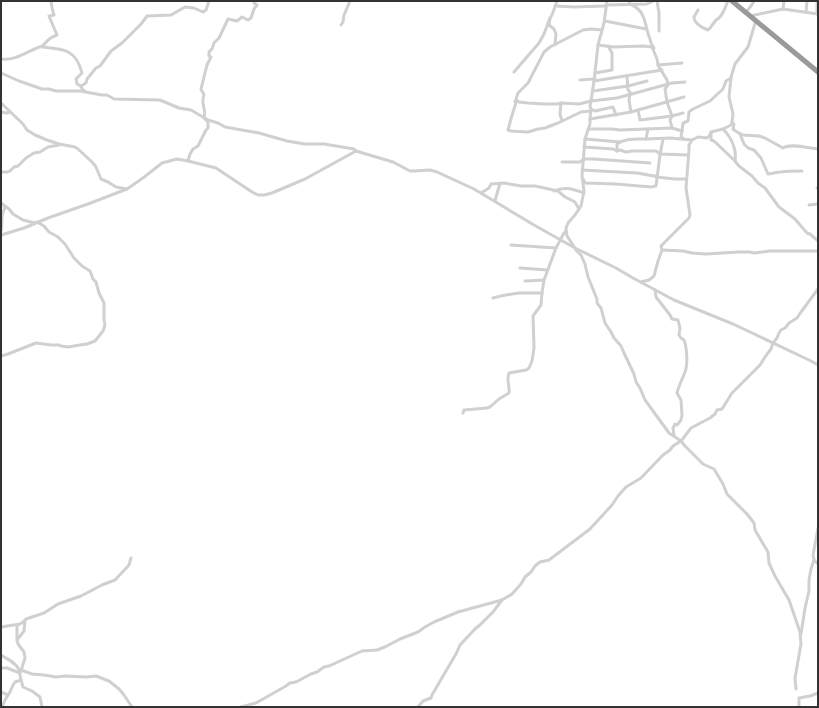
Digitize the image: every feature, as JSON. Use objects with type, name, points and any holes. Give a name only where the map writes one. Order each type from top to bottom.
[{"type":"highway","points":[[732,1],[818,72]]},
{"type":"street","points":[[42,47],[49,39],[57,36],[49,16],[54,15],[51,1]]},
{"type":"street","points":[[74,91],[86,83],[87,79],[96,68],[100,66],[111,51],[122,43],[148,16],[167,16],[185,7],[194,8],[203,12],[206,10],[209,1]]},
{"type":"street","points":[[204,118],[205,112],[202,101],[204,95],[201,89],[207,65],[211,57],[209,56],[209,52],[212,50],[214,43],[219,38],[228,19],[237,21],[242,17],[248,20],[251,18],[257,4],[254,3],[254,1]]},
{"type":"street","points":[[341,25],[350,1]]},
{"type":"street","points":[[514,72],[539,43],[557,1]]},
{"type":"street","points":[[555,6],[604,6],[607,3],[630,2],[647,4],[653,1]]},
{"type":"street","points":[[657,1],[659,31]]},
{"type":"street","points":[[698,10],[694,20],[702,28],[708,30],[716,20],[719,20],[728,1]]},
{"type":"street","points":[[754,1],[748,15],[783,9],[818,14],[817,1]]},
{"type":"street","points":[[783,9],[784,1]]},
{"type":"street","points":[[806,12],[808,1]]},
{"type":"street","points":[[630,2],[638,8],[644,17],[648,38],[654,48],[658,65],[667,80],[668,85],[665,89],[667,102],[672,116],[670,120],[672,128]]},
{"type":"street","points":[[607,3],[605,21],[598,45],[595,80],[590,101],[590,119],[584,147],[582,170],[584,193],[579,209],[566,228],[567,236],[581,255],[597,299],[597,303],[601,308],[605,323],[621,346],[645,400],[669,433],[681,441],[700,462],[705,466],[714,469],[727,494],[752,520],[755,530],[768,552],[769,563],[775,576],[790,600],[800,636],[801,644],[795,678],[796,690]]},
{"type":"street","points":[[550,18],[549,25],[554,29],[556,34],[555,45]]},
{"type":"street","points":[[756,20],[748,47],[735,64],[732,72],[729,97],[732,122],[734,124],[734,128],[740,134],[744,144],[748,148],[754,150],[761,158],[768,174],[783,171],[802,171]]},
{"type":"street","points":[[605,21],[646,29]]},
{"type":"street","points":[[602,30],[583,30],[542,54],[528,83],[518,93],[508,128],[509,130],[528,132],[545,128],[581,112],[591,110],[595,111],[614,108],[616,115]]},
{"type":"street","points":[[598,45],[617,47],[651,45]]},
{"type":"street","points":[[595,73],[612,70],[612,53],[608,46]]},
{"type":"street","points":[[630,46],[652,47],[657,59]]},
{"type":"street","points":[[1,59],[20,56],[36,48],[42,47],[64,49],[72,54],[78,61],[82,73],[76,80],[77,84],[86,92]]},
{"type":"street","points":[[658,65],[682,63]]},
{"type":"street","points":[[580,80],[595,80],[662,70]]},
{"type":"street","points":[[1,74],[38,88],[56,91],[86,92],[107,95],[114,99],[160,100],[180,108],[190,110],[208,120],[218,122],[225,127],[259,133],[279,140],[305,144],[324,144],[354,149],[356,151],[393,162],[410,171],[430,170],[437,172],[481,193],[534,226],[674,300],[733,324],[818,365]]},
{"type":"street","points":[[627,76],[628,90],[630,92],[629,100],[631,112]]},
{"type":"street","points":[[664,76],[672,83]]},
{"type":"street","points":[[690,145],[686,139],[681,137],[683,123],[688,121],[689,112],[710,101],[723,89],[726,81],[731,78]]},
{"type":"street","points":[[593,91],[628,86],[647,81]]},
{"type":"street","points":[[516,100],[519,102],[528,103],[579,104],[590,101],[617,98],[672,83],[685,82]]},
{"type":"street","points":[[590,119],[631,112],[684,97]]},
{"type":"street","points":[[1,103],[29,131],[44,139],[62,145],[75,147],[90,159],[96,167],[101,179],[116,187],[127,189]]},
{"type":"street","points":[[562,103],[560,114],[562,121]]},
{"type":"street","points":[[638,110],[640,120],[683,113]]},
{"type":"street","points":[[1,112],[10,112]]},
{"type":"street","points":[[188,161],[193,149],[198,146],[208,128],[208,122],[204,118]]},
{"type":"street","points":[[585,139],[620,142],[646,139],[692,140],[698,137],[707,138],[711,132],[732,125],[732,122]]},
{"type":"street","points":[[588,129],[617,130],[672,128],[682,131]]},
{"type":"street","points":[[646,139],[648,129]]},
{"type":"street","points":[[723,129],[731,139],[736,156],[735,161]]},
{"type":"street","points":[[711,132],[711,140],[714,141],[739,166],[765,188],[779,207],[795,219],[807,233],[818,241]]},
{"type":"street","points":[[740,134],[759,136],[783,148],[787,146],[794,146],[818,149]]},
{"type":"street","points":[[582,178],[585,182],[654,187],[656,186],[658,177],[663,139]]},
{"type":"street","points":[[640,282],[649,280],[654,276],[662,250],[661,246],[690,217],[686,180],[688,155],[692,140]]},
{"type":"street","points":[[617,151],[617,144],[620,142]]},
{"type":"street","points":[[1,172],[10,171],[34,153],[40,152],[48,147],[62,145]]},
{"type":"street","points":[[584,147],[613,149],[626,152],[656,151],[660,154],[688,155]]},
{"type":"street","points":[[1,235],[24,228],[127,189],[162,163],[177,158],[216,168],[252,192],[258,195],[264,195],[305,180],[356,151]]},
{"type":"street","points":[[562,162],[580,162],[584,159],[594,159],[650,163]]},
{"type":"street","points":[[582,170],[638,173],[657,176],[659,165]]},
{"type":"street","points":[[650,176],[675,180],[686,180]]},
{"type":"street","points":[[495,201],[500,183]]},
{"type":"street","points":[[481,193],[489,188],[491,184],[504,183],[521,186],[535,186],[558,191],[575,202],[579,209]]},
{"type":"street","points":[[554,190],[562,188],[572,189],[584,193]]},
{"type":"street","points":[[1,356],[36,343],[65,347],[87,344],[95,341],[101,335],[105,327],[104,303],[90,271],[82,266],[74,258],[65,244],[58,237],[49,232],[44,226],[23,220],[13,214],[2,204]]},
{"type":"street","points":[[1,231],[2,212],[5,208],[2,204]]},
{"type":"street","points":[[809,205],[818,204]]},
{"type":"street","points":[[463,413],[464,410],[490,407],[509,393],[507,378],[509,373],[528,368],[532,361],[534,348],[533,316],[541,305],[544,280],[556,248],[566,231]]},
{"type":"street","points":[[511,245],[556,248]]},
{"type":"street","points":[[662,250],[706,254],[739,252],[755,253],[770,251],[818,251]]},
{"type":"street","points":[[520,268],[548,270]]},
{"type":"street","points":[[525,281],[544,280]]},
{"type":"street","points":[[241,707],[256,702],[290,683],[296,682],[324,667],[362,650],[382,648],[418,632],[434,622],[458,612],[502,600],[510,596],[535,566],[540,562],[549,560],[590,529],[612,505],[626,486],[641,478],[663,455],[681,441],[691,428],[710,418],[717,410],[722,409],[732,393],[760,365],[771,349],[778,333],[797,318],[818,289]]},
{"type":"street","points":[[655,290],[656,296],[672,319],[678,320],[680,328],[679,335],[684,340],[686,348],[685,373],[679,383],[677,394],[681,400],[682,414],[681,420],[677,425],[675,424],[673,428],[674,436]]},
{"type":"street","points":[[493,298],[518,293],[542,293]]},
{"type":"street","points":[[800,636],[809,591],[809,580],[814,560],[813,555],[818,528]]},
{"type":"street","points":[[1,628],[17,625],[26,619],[44,613],[58,604],[81,596],[115,580],[129,565],[131,558]]},
{"type":"street","points":[[814,560],[818,564]]},
{"type":"street","points":[[418,707],[424,701],[431,698],[460,645],[476,628],[482,624],[502,600]]},
{"type":"street","points":[[17,640],[24,631],[25,620]]},
{"type":"street","points":[[17,625],[18,644],[25,654],[21,671],[23,687],[40,697],[42,707]]},
{"type":"street","points":[[1,656],[15,663],[21,671]]},
{"type":"street","points":[[1,668],[56,677],[96,676],[109,681],[118,688],[132,707]]},
{"type":"street","points":[[2,707],[15,682],[21,680]]},
{"type":"street","points":[[1,692],[8,695]]},
{"type":"street","points":[[799,707],[799,698],[818,693]]}]
